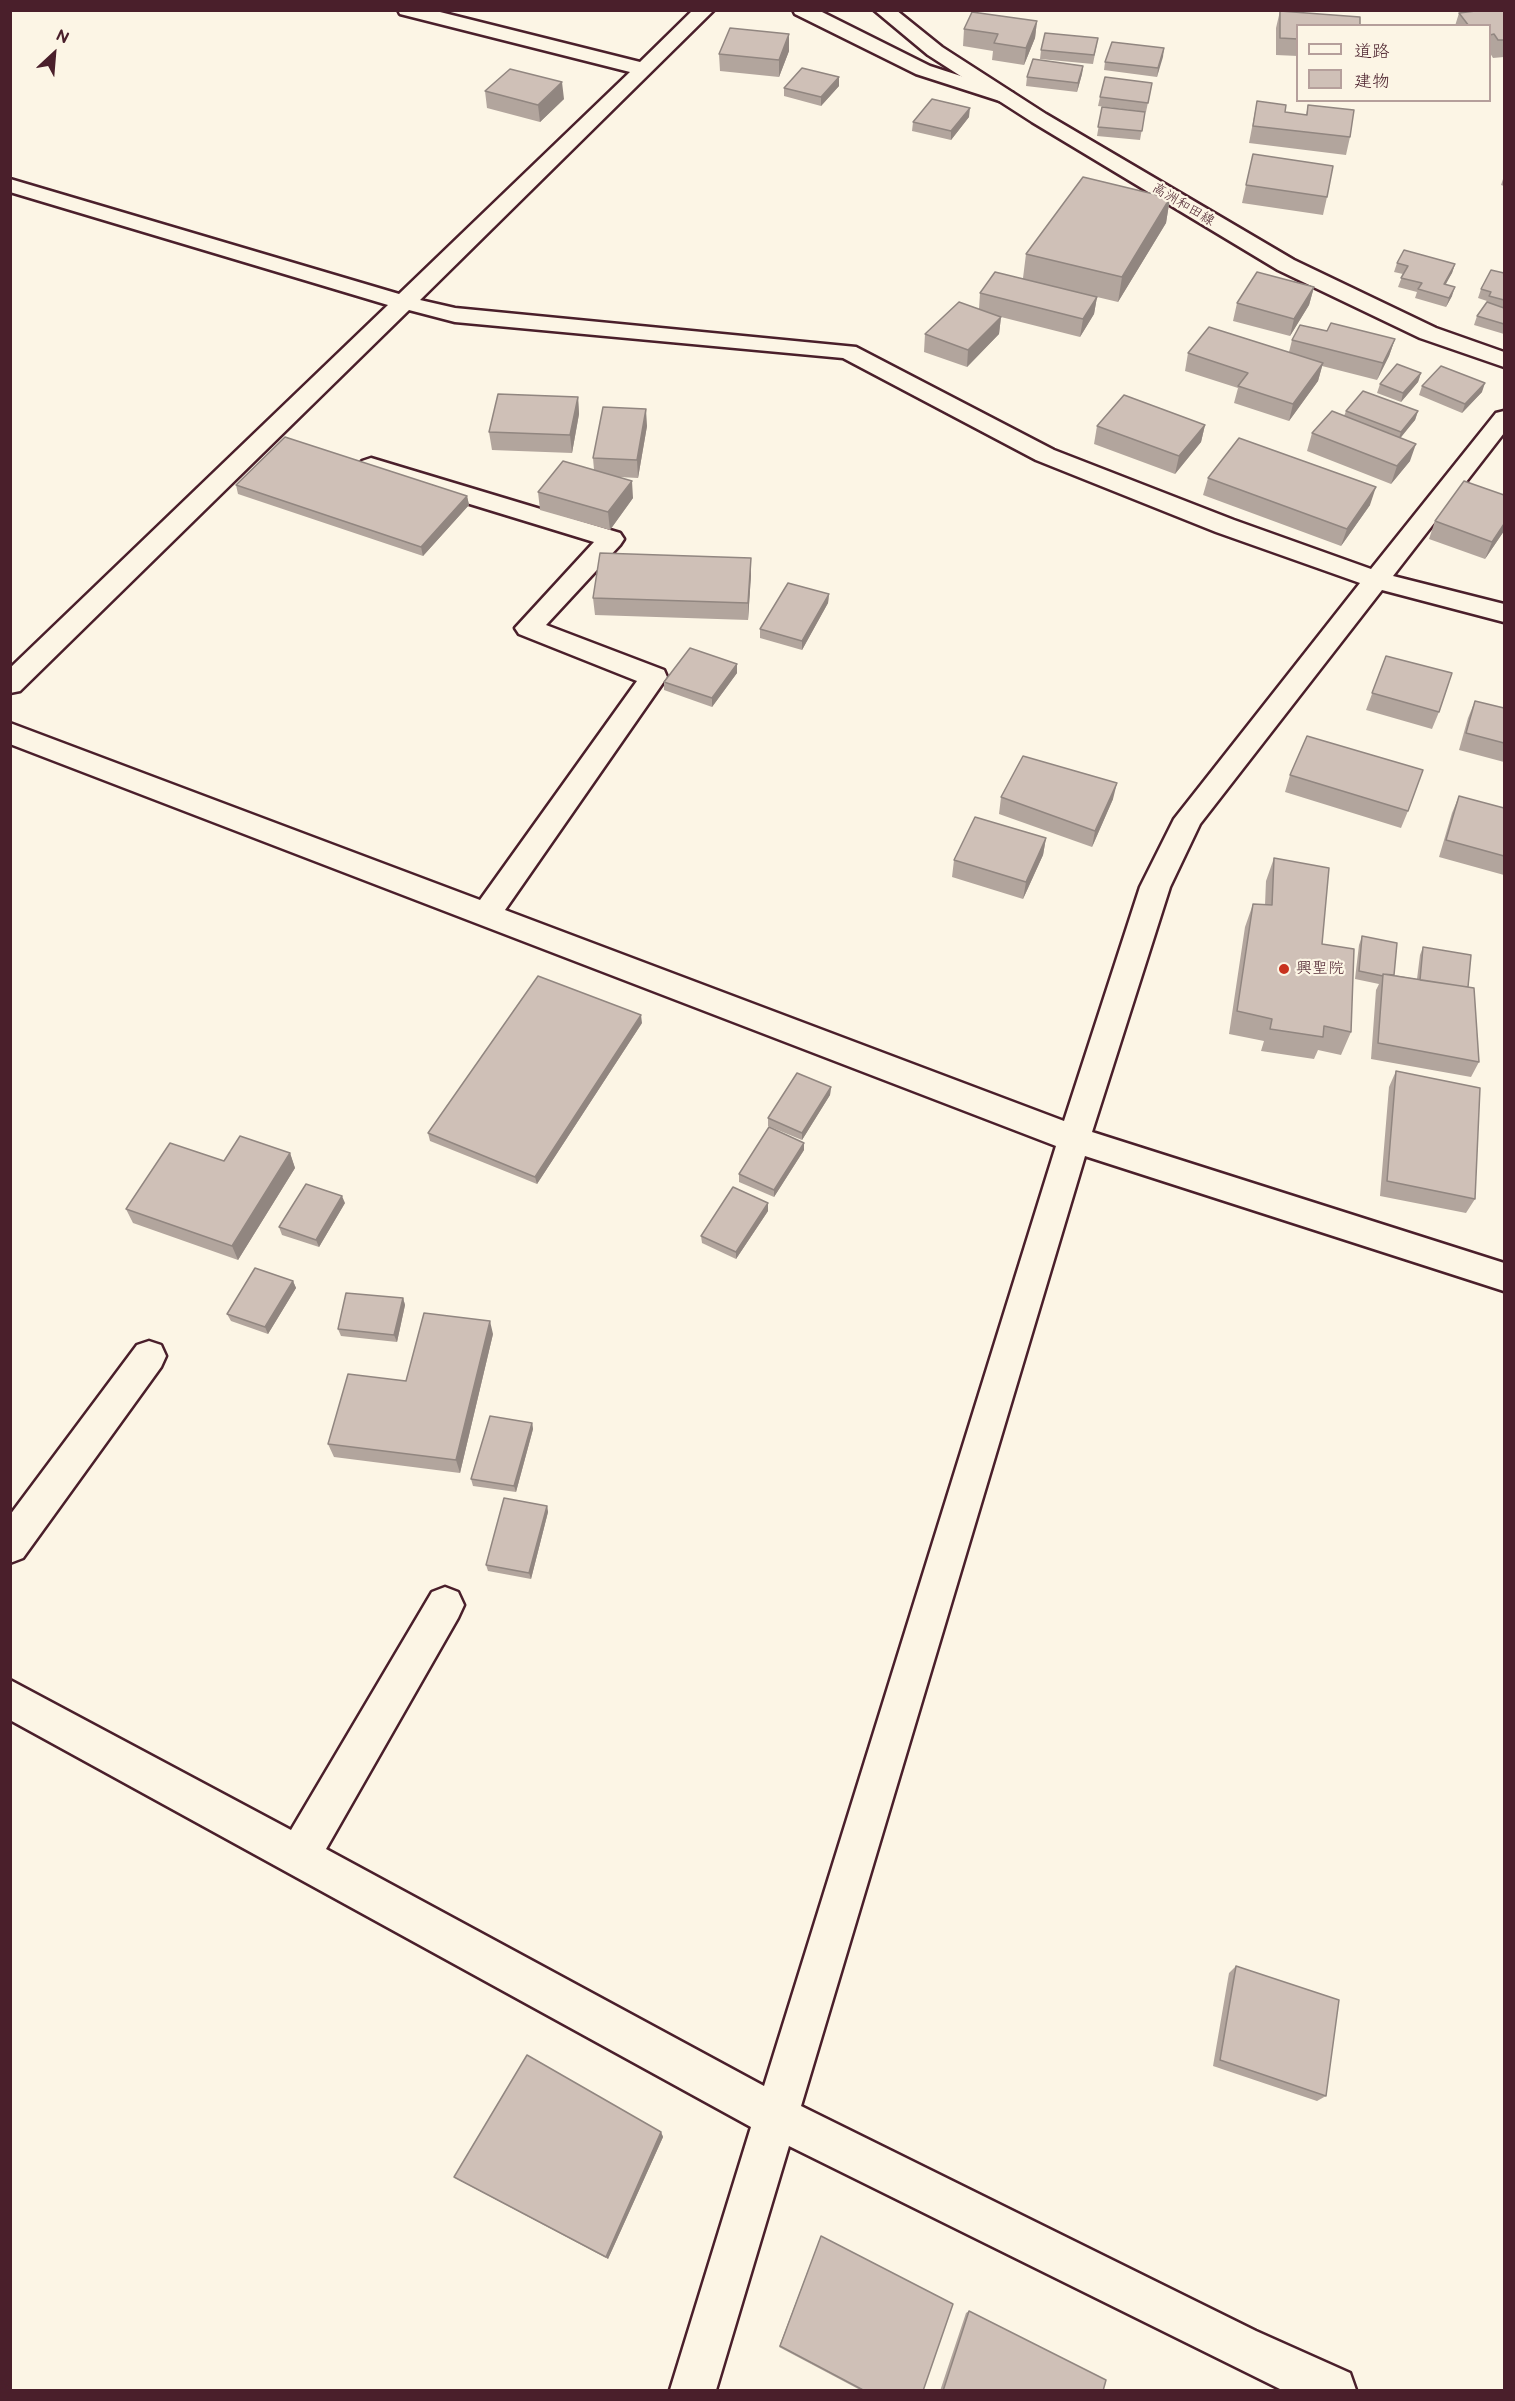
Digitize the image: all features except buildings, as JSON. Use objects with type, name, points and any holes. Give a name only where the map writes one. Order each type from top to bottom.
[{"type":"street","points":[[407,10],[644,69]]},
{"type":"street","points":[[10,684],[280,438],[402,302],[705,10]]},
{"type":"street","points":[[802,10],[923,69],[1006,97]]},
{"type":"street","name":"高洲和田線","points":[[883,10],[935,51],[1006,97],[1087,148],[1286,265],[1428,333],[1504,360]]},
{"type":"street","points":[[10,185],[402,302],[455,315],[848,352],[1045,454],[1225,526],[1376,580],[1504,613]]},
{"type":"street","points":[[693,2391],[1074,1138],[1155,887],[1188,819],[1504,418]]},
{"type":"street","points":[[349,459],[611,539],[528,628],[654,677],[486,914]]},
{"type":"street","points":[[10,734],[1074,1138],[1504,1277]]},
{"type":"street","points":[[10,1546],[149,1356]]},
{"type":"street","points":[[299,1856],[445,1605]]},
{"type":"street","points":[[10,1699],[777,2117],[1333,2391]]},
{"type":"place","name":"興聖院","points":[[1284,969]]}]
